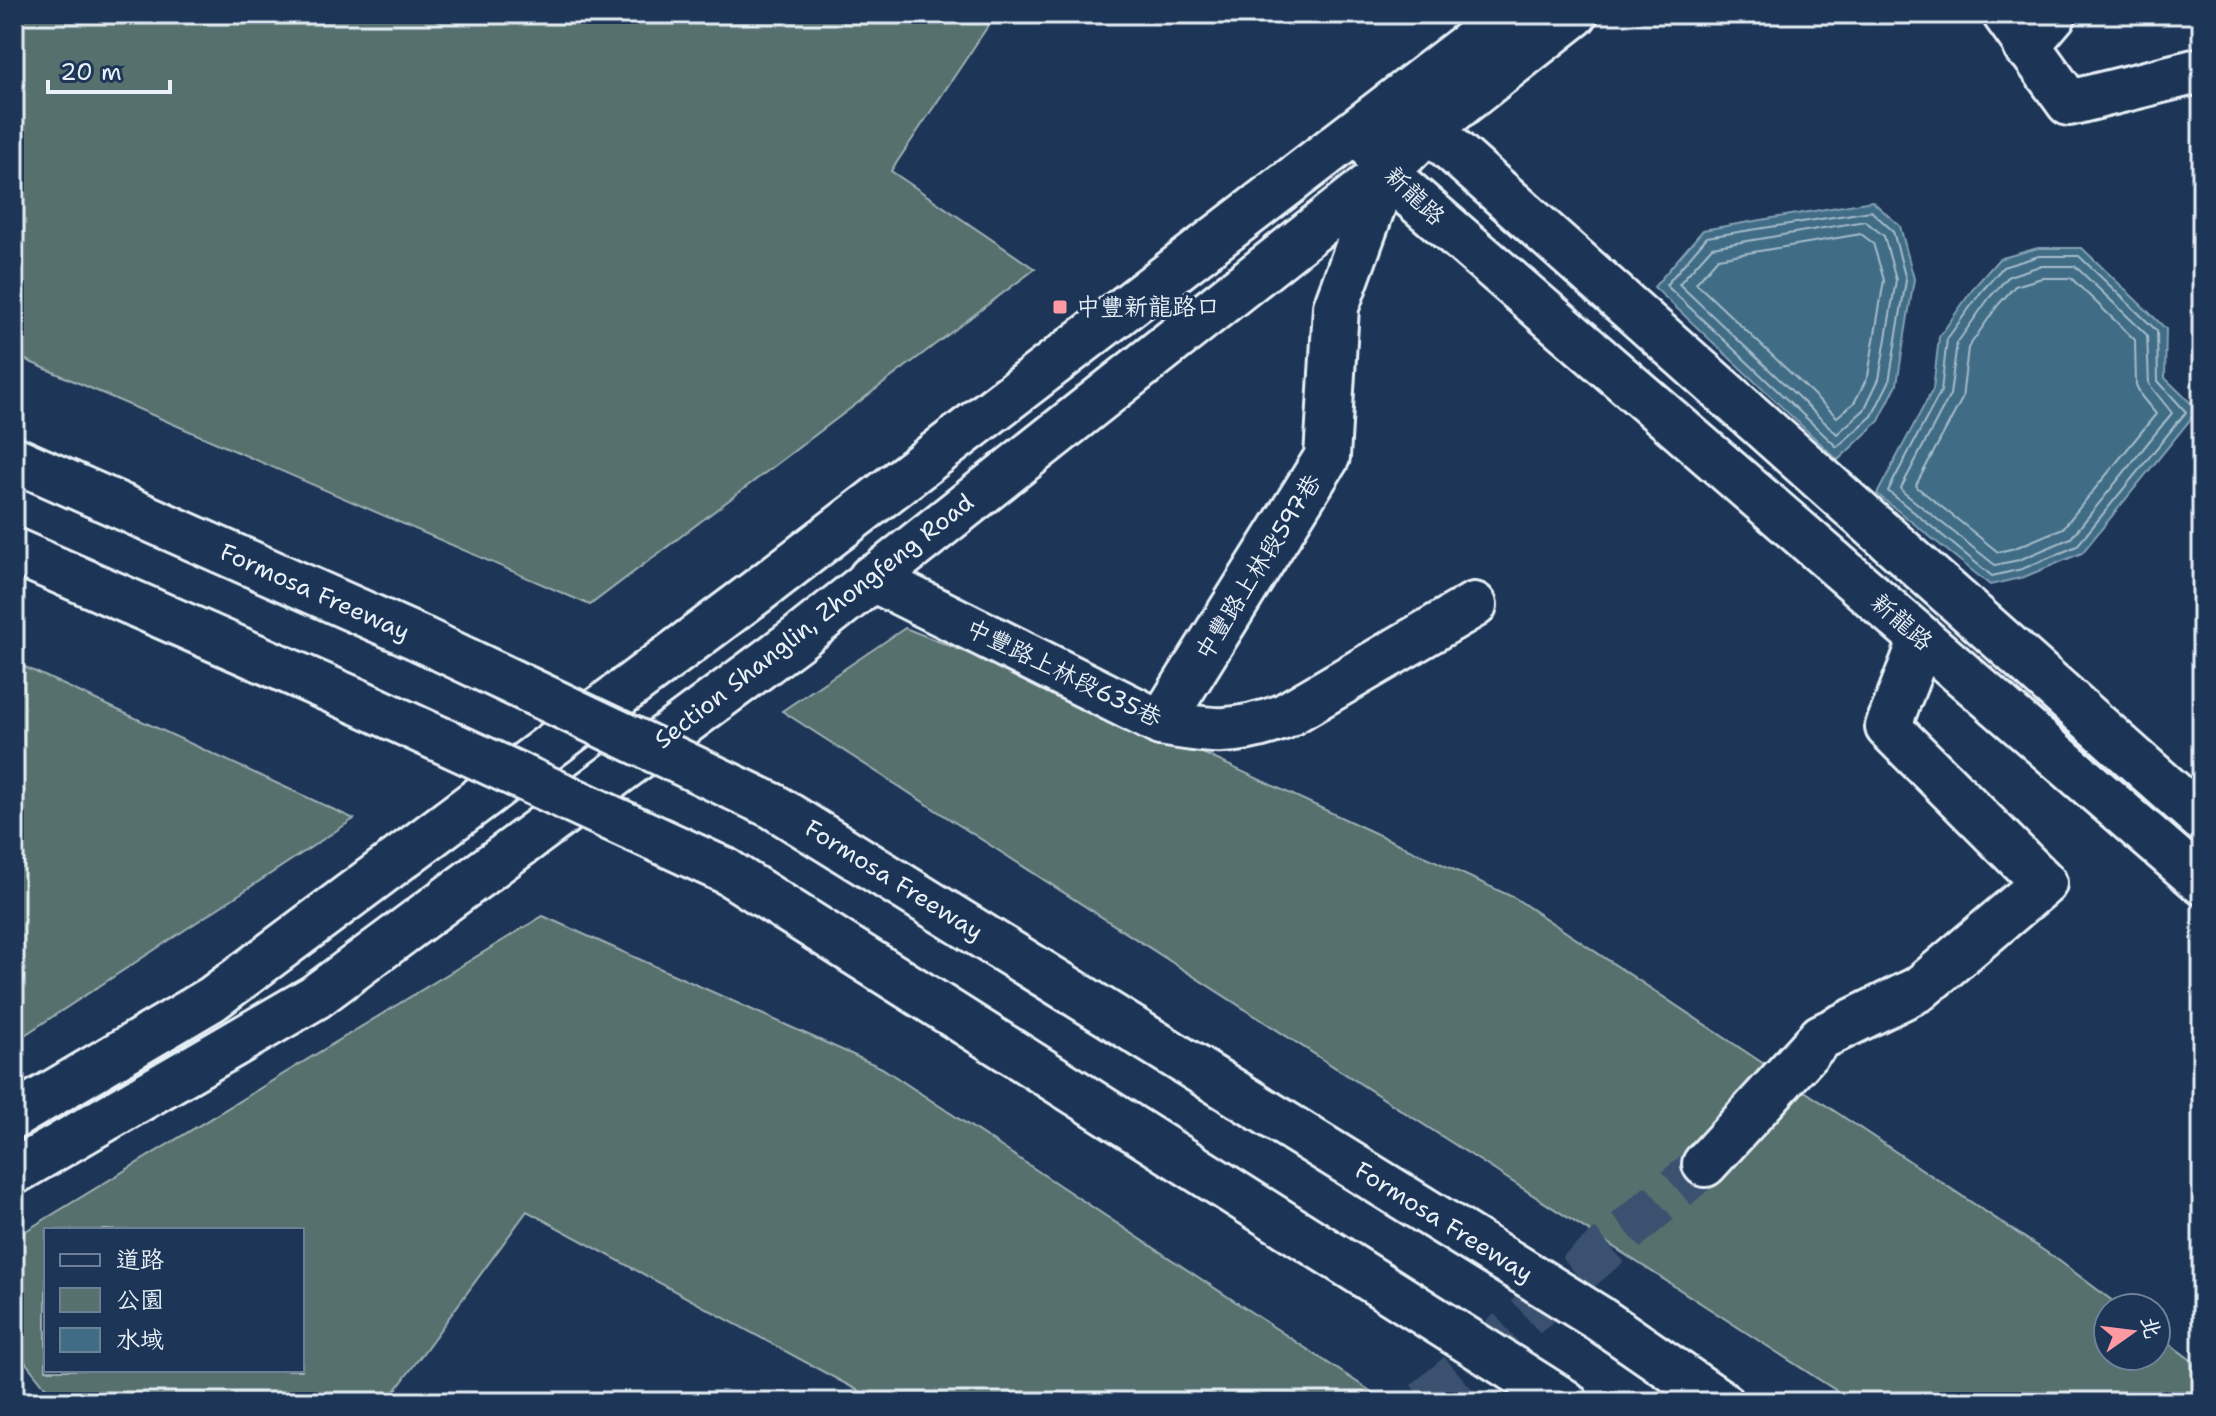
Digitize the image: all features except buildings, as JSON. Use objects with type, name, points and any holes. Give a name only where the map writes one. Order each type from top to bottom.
[{"type":"main road","points":[[14,1116],[212,999],[759,590],[1508,14]]},
{"type":"main road","name":"Section Shanglin, Zhongfeng Road","points":[[14,1172],[315,997],[796,640],[1385,173],[1429,129],[1575,14]]},
{"type":"main road","points":[[2054,14],[2016,30],[2069,103],[2202,70]]},
{"type":"main road","name":"新龍路","points":[[1429,129],[1363,128],[1385,173],[2202,882]]},
{"type":"main road","points":[[1429,129],[2202,819]]},
{"type":"main road","name":"中豐路上林段597巷","points":[[1161,723],[1327,457],[1336,307],[1385,173]]},
{"type":"main road","name":"Formosa Freeway","points":[[14,459],[421,639],[773,806],[1598,1318],[1720,1402]]},
{"type":"main road","points":[[14,551],[359,702],[726,871],[1565,1402]]},
{"type":"main road","name":"中豐路上林段635巷","points":[[871,578],[1161,723],[1210,732],[1252,728],[1283,717],[1474,605]]},
{"type":"main road","points":[[1705,1164],[1821,1037],[1919,989],[2044,883],[1888,727],[1922,639]]},
{"type":"green space","points":[[14,14],[996,14],[891,171],[1035,269],[590,605],[14,355]]},
{"type":"green space","points":[[905,628],[1101,706],[1515,898],[2058,1260],[2101,1292],[2092,1292],[2092,1372],[2172,1372],[2172,1346],[2202,1368],[2202,1402],[1854,1402],[782,711]]},
{"type":"green space","points":[[14,662],[354,819],[14,1042]]},
{"type":"green space","points":[[543,916],[882,1068],[1387,1402],[879,1402],[527,1211],[387,1402],[57,1402],[14,1348],[14,1238]]},
{"type":"water","points":[[1872,201],[1900,226],[1914,279],[1897,384],[1879,421],[1838,460],[1654,287],[1703,230]]},
{"type":"water","points":[[2038,248],[2082,248],[2166,329],[2165,378],[2198,410],[2082,553],[2024,577],[1990,585],[1877,494],[1933,389],[1939,337],[1975,286],[1999,259]]},
{"type":"tunnel","points":[[1425,1402],[1705,1164]]},
{"type":"place","name":"中豐新龍路口","points":[[1060,307]]}]
